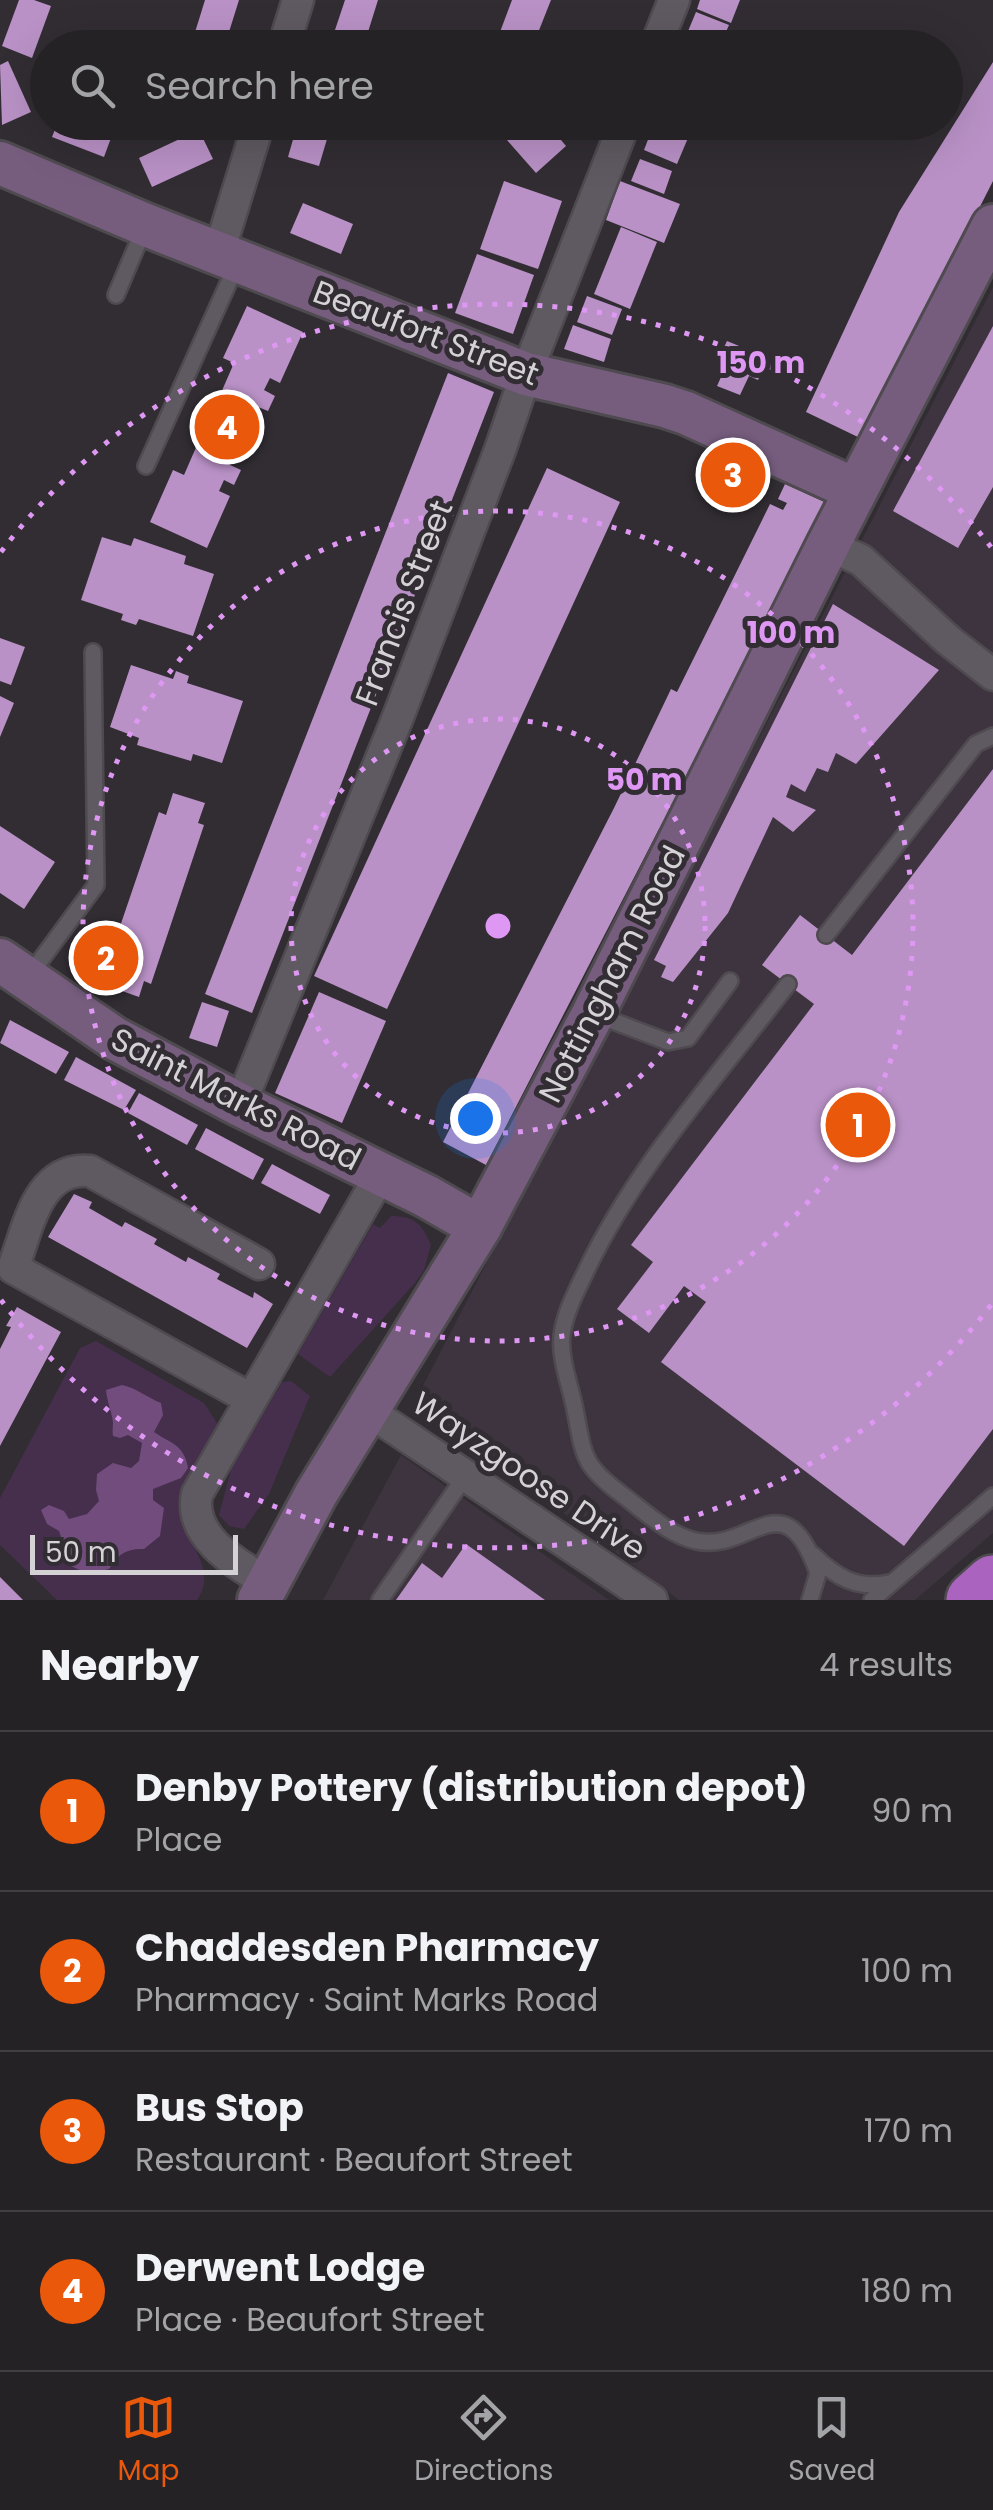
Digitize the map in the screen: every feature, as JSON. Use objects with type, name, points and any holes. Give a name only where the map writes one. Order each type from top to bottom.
[{"type":"highway","points":[[974,1600],[993,1582]]},
{"type":"street","points":[[289,30],[298,0]]},
{"type":"street","points":[[662,30],[674,0]]},
{"type":"street","points":[[228,256],[255,140]]},
{"type":"street","name":"Francis Street","points":[[240,1105],[404,699],[618,140]]},
{"type":"street","name":"Beaufort Street","points":[[0,164],[146,226],[526,374],[665,406],[856,490]]},
{"type":"street","name":"Nottingham Road","points":[[264,1591],[316,1494],[480,1227],[594,1014],[856,490],[991,236]]},
{"type":"street","points":[[828,546],[860,560],[988,664]]},
{"type":"street","name":"Saint Marks Road","points":[[14,969],[114,1038],[480,1227]]},
{"type":"street","points":[[250,1398],[4,1274],[32,1213],[51,1183],[57,1176],[77,1170],[90,1171],[259,1264]]},
{"type":"street","points":[[264,1591],[212,1541],[196,1516],[195,1505],[201,1484],[381,1174]]},
{"type":"street","name":"Wayzgoose Drive","points":[[368,1410],[652,1600]]},
{"type":"lane","points":[[116,295],[146,226]]},
{"type":"lane","points":[[146,466],[228,256]]},
{"type":"lane","points":[[14,969],[96,886],[93,652]]},
{"type":"lane","points":[[826,935],[976,744],[993,736]]},
{"type":"lane","points":[[594,1014],[668,1042],[688,1038],[730,981]]},
{"type":"lane","points":[[788,984],[625,1199],[565,1316],[561,1341],[581,1447],[590,1467],[682,1538],[702,1543],[723,1542],[763,1524],[784,1526],[800,1536],[811,1553],[818,1573],[810,1600]]},
{"type":"lane","points":[[380,1600],[466,1475]]},
{"type":"lane","points":[[872,1600],[993,1496]]},
{"type":"lane","points":[[811,1553],[829,1570],[868,1588],[898,1580]]},
{"type":"shaded area","points":[[993,287],[993,1533],[915,1600],[679,1600],[415,1401]]},
{"type":"shaded area","points":[[391,1216],[412,1220],[424,1232],[431,1245],[424,1270],[330,1377],[298,1354],[373,1224],[380,1228]]},
{"type":"shaded area","points":[[96,1341],[204,1403],[217,1423],[216,1433],[191,1471],[181,1496],[183,1524],[204,1574],[197,1600],[57,1600],[0,1545],[0,1498],[80,1348]]},
{"type":"shaded area","points":[[291,1381],[310,1396],[269,1494],[244,1529],[229,1526],[219,1515],[231,1469],[282,1382]]},
{"type":"shaded area","points":[[122,1385],[161,1403],[163,1415],[154,1432],[180,1449],[188,1468],[181,1478],[153,1489],[153,1500],[164,1508],[160,1536],[144,1549],[124,1553],[109,1569],[83,1571],[61,1558],[59,1531],[47,1524],[41,1510],[49,1505],[64,1511],[69,1519],[87,1514],[99,1501],[97,1474],[113,1463],[131,1468],[139,1461],[142,1443],[128,1435],[113,1436],[106,1390]]},
{"type":"shaded area","points":[[401,1455],[609,1600],[323,1600]]},
{"type":"building","points":[[19,0],[51,6],[42,30],[30,30],[30,57],[2,46]]},
{"type":"building","points":[[205,0],[239,0],[230,30],[196,30]]},
{"type":"building","points":[[345,0],[378,0],[369,30],[335,30]]},
{"type":"building","points":[[512,0],[551,0],[539,30],[501,30]]},
{"type":"building","points":[[700,0],[740,0],[731,23],[697,9]]},
{"type":"building","points":[[696,12],[729,25],[727,30],[688,30]]},
{"type":"building","points":[[8,61],[30,110],[2,125],[0,65]]},
{"type":"building","points":[[993,62],[993,181],[862,439],[806,412],[899,212],[944,140],[963,140],[963,110]]},
{"type":"building","points":[[60,140],[110,140],[104,157]]},
{"type":"building","points":[[178,140],[204,140],[213,159],[152,187],[139,158]]},
{"type":"building","points":[[293,140],[327,140],[319,166],[288,157]]},
{"type":"building","points":[[507,140],[561,140],[566,146],[536,173]]},
{"type":"building","points":[[648,140],[687,140],[677,164],[644,150]]},
{"type":"building","points":[[640,159],[672,171],[664,194],[631,181]]},
{"type":"building","points":[[504,181],[562,201],[538,269],[480,249]]},
{"type":"building","points":[[620,181],[680,204],[664,243],[606,220]]},
{"type":"building","points":[[303,203],[353,224],[341,254],[290,233]]},
{"type":"building","points":[[621,227],[657,242],[630,309],[594,294]]},
{"type":"building","points":[[477,254],[534,275],[513,334],[455,313]]},
{"type":"building","points":[[587,296],[622,309],[612,335],[577,322]]},
{"type":"building","points":[[247,306],[303,332],[280,383],[270,378],[264,390],[275,396],[268,411],[258,407],[252,418],[263,423],[247,457],[237,452],[230,465],[241,470],[234,485],[224,480],[219,491],[230,496],[207,548],[150,522],[173,470],[184,475],[201,436],[191,431],[206,397],[217,402],[234,363],[223,358]]},
{"type":"building","points":[[573,325],[611,339],[604,362],[564,349]]},
{"type":"building","points":[[993,326],[993,487],[958,548],[893,511]]},
{"type":"building","points":[[727,341],[768,358],[758,380],[749,376],[740,395],[717,386],[726,366],[717,362]]},
{"type":"building","points":[[448,373],[494,392],[252,1013],[205,994]]},
{"type":"building","points":[[547,468],[620,502],[387,1009],[314,976]]},
{"type":"building","points":[[785,484],[829,504],[486,1165],[443,1142],[671,689],[677,692],[770,504],[783,510],[787,503],[778,499]]},
{"type":"building","points":[[102,537],[131,546],[134,538],[186,556],[184,564],[214,574],[193,636],[139,619],[136,625],[121,620],[123,614],[81,600]]},
{"type":"building","points":[[833,604],[939,670],[856,764],[836,753],[828,772],[817,768],[805,792],[791,784],[786,797],[816,810],[793,832],[773,817],[728,913],[673,982],[661,977],[666,966],[654,960]]},
{"type":"building","points":[[0,638],[25,647],[11,685],[0,681]]},
{"type":"building","points":[[131,665],[173,679],[176,671],[189,676],[187,683],[243,701],[222,763],[193,754],[191,761],[137,745],[139,738],[110,727]]},
{"type":"building","points":[[0,696],[14,703],[0,737]]},
{"type":"building","points":[[993,769],[993,1429],[904,1546],[661,1362],[706,1302],[684,1286],[649,1333],[617,1309],[653,1262],[631,1245],[814,1004],[762,965],[800,915],[852,955]]},
{"type":"building","points":[[173,793],[205,803],[198,823],[204,825],[151,984],[144,981],[139,997],[108,986],[112,973],[94,967],[103,940],[114,944],[159,812],[166,815]]},
{"type":"building","points":[[0,826],[55,862],[24,909],[0,893]]},
{"type":"building","points":[[319,992],[386,1021],[342,1123],[275,1093]]},
{"type":"building","points":[[202,1002],[229,1011],[217,1047],[189,1038]]},
{"type":"building","points":[[10,1020],[69,1052],[56,1074],[0,1043]]},
{"type":"building","points":[[76,1057],[136,1090],[124,1110],[64,1080]]},
{"type":"building","points":[[139,1093],[198,1125],[187,1145],[128,1113]]},
{"type":"building","points":[[206,1128],[264,1159],[253,1180],[195,1149]]},
{"type":"building","points":[[272,1164],[330,1195],[320,1214],[261,1183]]},
{"type":"building","points":[[74,1194],[92,1202],[89,1208],[122,1227],[125,1222],[157,1239],[154,1244],[186,1262],[188,1257],[220,1274],[217,1279],[253,1298],[254,1292],[273,1304],[247,1348],[48,1237]]},
{"type":"building","points":[[17,1307],[61,1332],[0,1446],[0,1349],[11,1327],[6,1326]]},
{"type":"building","points":[[466,1544],[545,1600],[396,1600],[422,1563],[442,1578]]},
{"type":"building","points":[[0,1577],[23,1600],[0,1600]]},
{"type":"place","name":"Derwent Lodge","points":[[227,427]]},
{"type":"place","name":"Bus Stop","points":[[733,475]]},
{"type":"place","name":"Chaddesden Pharmacy","points":[[106,958]]},
{"type":"place","name":"Denby Pottery (distribution depot)","points":[[858,1125]]}]
